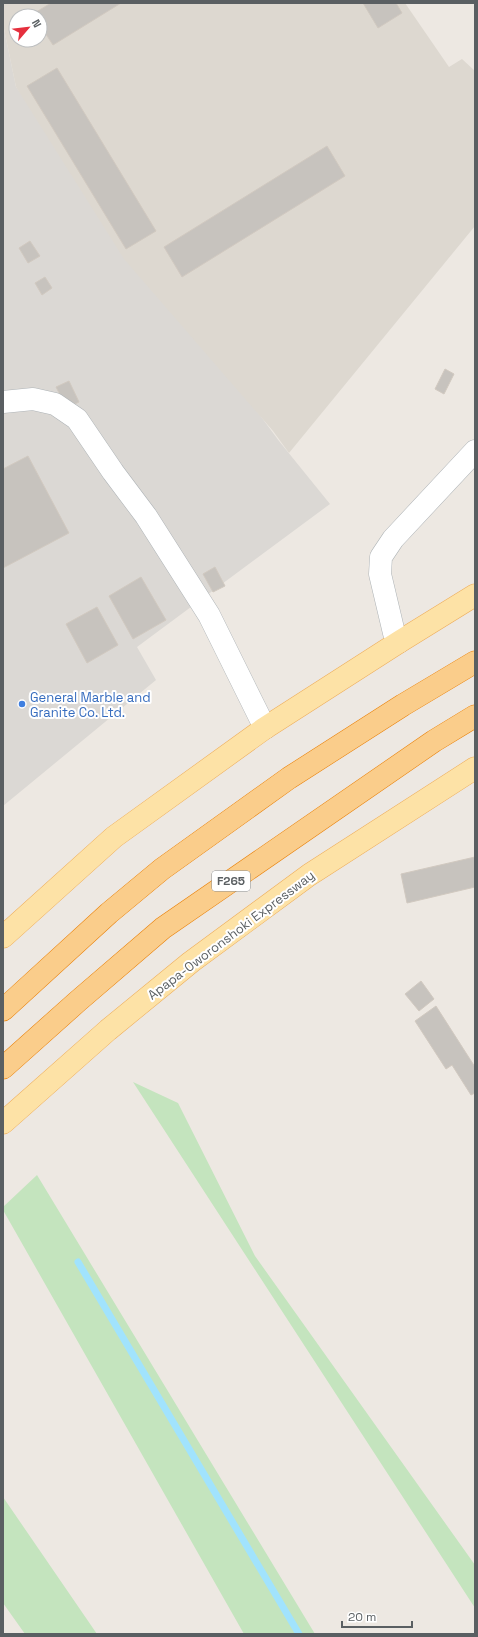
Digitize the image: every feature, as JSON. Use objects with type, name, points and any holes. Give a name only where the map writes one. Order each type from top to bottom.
[{"type":"highway","points":[[3,1010],[109,913],[162,869],[289,778],[475,662]]},
{"type":"highway","name":"F265","points":[[3,1068],[163,928],[434,741],[475,716]]},
{"type":"highway","points":[[3,998],[28,988]]},
{"type":"main road","points":[[3,937],[114,837],[265,728],[475,595]]},
{"type":"main road","name":"Apapa-Oworonshoki Expressway","points":[[3,1123],[108,1030],[191,962],[309,875],[475,768]]},
{"type":"main road","points":[[451,784],[475,773]]},
{"type":"street","points":[[3,402],[33,399],[55,404],[78,419],[113,472],[146,516],[210,615],[265,728]]},
{"type":"street","points":[[399,642],[394,633],[380,574],[381,557],[393,538],[475,451]]},
{"type":"shaded area","points":[[3,3],[405,3],[449,67],[462,59],[475,71],[475,226],[289,453],[273,431],[124,259],[16,87],[3,24]]},
{"type":"shaded area","points":[[3,24],[16,87],[279,441],[330,504],[137,647],[156,680],[3,806]]},
{"type":"green space","points":[[133,1082],[178,1103],[255,1256],[475,1565],[475,1608]]},
{"type":"green space","points":[[37,1175],[315,1634],[244,1634],[3,1210],[3,1207]]},
{"type":"green space","points":[[3,1497],[97,1634],[25,1634],[3,1603]]},
{"type":"building","points":[[51,3],[121,3],[53,45],[48,37],[48,8],[43,8]]},
{"type":"building","points":[[363,3],[396,3],[402,13],[378,28]]},
{"type":"building","points":[[57,68],[156,231],[126,249],[27,86]]},
{"type":"building","points":[[327,146],[345,176],[182,277],[164,247]]},
{"type":"building","points":[[30,241],[40,256],[28,263],[19,248]]},
{"type":"building","points":[[45,277],[52,288],[42,295],[35,283]]},
{"type":"building","points":[[445,369],[454,374],[444,394],[435,389]]},
{"type":"building","points":[[69,381],[79,402],[67,408],[56,387]]},
{"type":"building","points":[[28,456],[69,533],[3,568],[3,469]]},
{"type":"building","points":[[215,567],[225,586],[213,592],[203,574]]},
{"type":"building","points":[[141,577],[166,620],[133,639],[109,596]]},
{"type":"building","points":[[97,607],[118,645],[87,663],[66,624]]},
{"type":"building","points":[[475,857],[475,887],[407,903],[401,874]]},
{"type":"building","points":[[421,981],[434,999],[419,1011],[405,994]]},
{"type":"building","points":[[436,1006],[475,1067],[475,1093],[471,1095],[452,1065],[446,1069],[415,1021]]},
{"type":"waterway","points":[[78,1262],[299,1634]]},
{"type":"place","name":"General Marble and Granite Co. Ltd.","points":[[22,704]]}]
